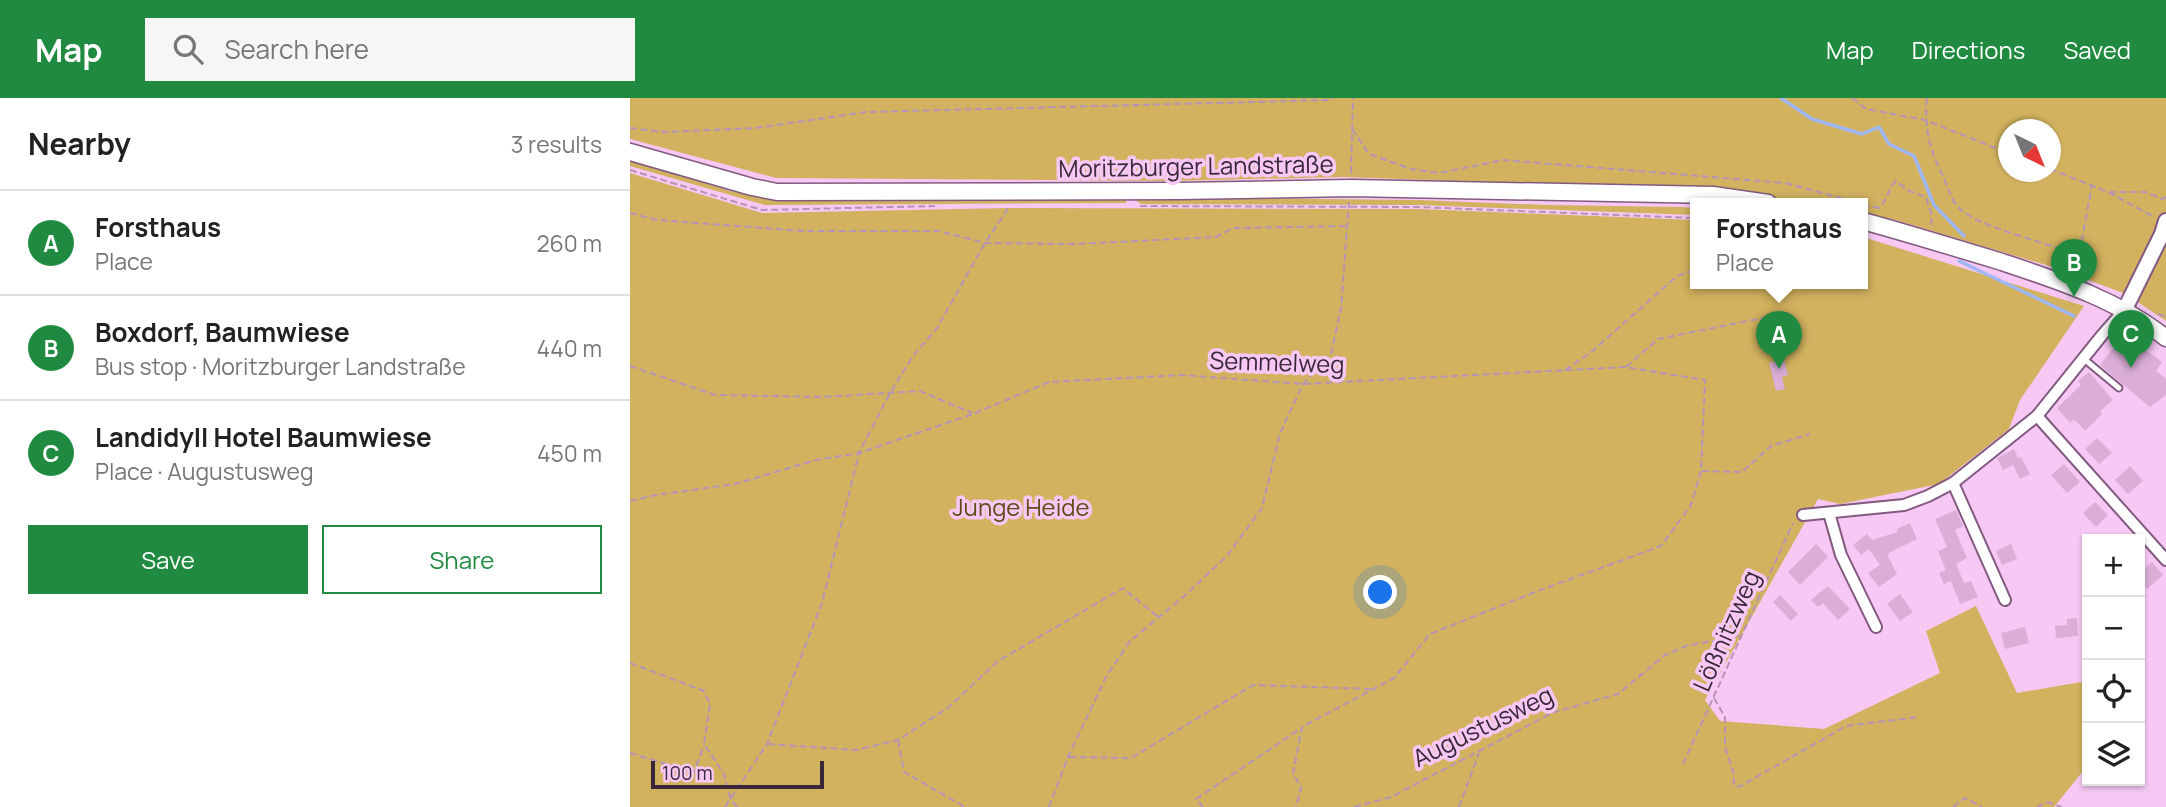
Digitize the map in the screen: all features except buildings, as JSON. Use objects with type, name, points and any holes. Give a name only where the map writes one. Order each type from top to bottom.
[{"type":"main road","name":"Moritzburger Landstraße","points":[[630,152],[778,192],[1351,188],[1713,195],[1734,198]]},
{"type":"main road","points":[[1868,222],[1929,239],[2074,288],[2125,309],[2166,338]]},
{"type":"street","points":[[1802,515],[1904,505],[1953,483],[2037,416],[2125,309],[2165,227]]},
{"type":"street","points":[[2037,416],[2166,559]]},
{"type":"street","points":[[1953,483],[2005,600]]},
{"type":"street","points":[[1829,513],[1841,555],[1876,627]]},
{"type":"lane","points":[[2083,358],[2119,388]]},
{"type":"path","points":[[630,128],[664,132],[756,128],[867,112],[1333,98]]},
{"type":"path","points":[[1049,807],[1068,757],[1106,677],[1130,640],[1226,557],[1262,508],[1280,433],[1303,384],[1331,354],[1341,308],[1351,188],[1353,98]]},
{"type":"path","points":[[1852,98],[1866,108],[1925,120],[1998,149]]},
{"type":"path","points":[[1927,98],[1925,120],[1932,155],[1958,207],[1984,223],[2078,255]]},
{"type":"path","points":[[1352,128],[1369,154],[1411,169],[1440,173],[1503,160],[1784,183],[1842,198]]},
{"type":"path","points":[[630,170],[762,209],[946,206]]},
{"type":"path","points":[[2061,173],[2108,192],[2165,227]]},
{"type":"path","points":[[1868,205],[1879,208],[1884,204],[1891,185],[1896,181],[1909,191],[1926,197],[1932,216],[1929,239]]},
{"type":"path","points":[[2074,288],[2092,185]]},
{"type":"path","points":[[725,807],[767,744],[822,604],[859,453],[890,393],[913,356],[937,328],[985,243],[1010,205],[1011,192]]},
{"type":"path","points":[[2108,192],[2145,192],[2163,199],[2166,197]]},
{"type":"path","points":[[1141,206],[1418,207],[1690,218]]},
{"type":"path","points":[[630,213],[657,220],[803,231],[939,231],[985,243],[1089,244],[1216,237],[1233,228],[1347,226]]},
{"type":"path","points":[[1564,370],[1590,353],[1677,276],[1690,272]]},
{"type":"path","points":[[1625,367],[1658,339],[1788,313]]},
{"type":"path","points":[[2158,314],[2166,317]]},
{"type":"path","points":[[630,366],[715,395],[822,397],[920,391],[973,414]]},
{"type":"path","name":"Semmelweg","points":[[630,501],[735,484],[816,460],[859,453],[973,414],[1049,382],[1182,375],[1303,384],[1625,367],[1705,380],[1700,471]]},
{"type":"path","points":[[1203,807],[1196,799],[1302,727],[1394,678],[1430,634],[1661,546],[1690,505],[1700,471],[1742,472],[1771,446],[1810,434]]},
{"type":"path","name":"Lößnitzweg","points":[[1683,764],[1791,525],[1802,515]]},
{"type":"path","points":[[767,744],[856,750],[898,740],[949,707],[998,661],[1123,588],[1158,618]]},
{"type":"path","name":"Augustusweg","points":[[1354,807],[1391,797],[1552,713],[1618,694],[1665,655],[1686,646],[1742,635]]},
{"type":"path","points":[[630,663],[704,691],[710,704],[704,744],[694,772],[630,753]]},
{"type":"path","points":[[1068,757],[1131,758],[1253,685],[1374,689]]},
{"type":"path","points":[[1714,698],[1725,716],[1725,747],[1734,785],[1739,787],[1846,726],[1919,717]]},
{"type":"path","points":[[1296,807],[1301,787],[1293,774],[1302,727]]},
{"type":"path","points":[[898,740],[904,772],[965,807]]},
{"type":"path","points":[[704,744],[723,774],[731,800],[737,807]]},
{"type":"path","points":[[1459,807],[1479,752]]},
{"type":"path","points":[[1953,807],[1965,798],[1982,807]]},
{"type":"path","points":[[2037,807],[2047,802],[2062,807]]},
{"type":"green space","points":[[630,98],[2166,98],[2166,321],[2126,294],[2056,268],[1868,214],[1868,198],[1751,198],[1622,187],[1343,177],[1168,181],[776,178],[630,139]]},
{"type":"green space","points":[[630,159],[730,191],[769,199],[1126,197],[1126,203],[765,205],[630,166]]},
{"type":"green space","name":"Junge Heide","points":[[630,173],[762,213],[1008,208],[1417,209],[1690,220],[1690,289],[1868,289],[1868,239],[2084,306],[2020,400],[2009,429],[1939,484],[1840,504],[1818,499],[1705,700],[1720,721],[1824,729],[1940,673],[1926,631],[1976,606],[2017,693],[2082,682],[2082,772],[2054,807],[630,807]]},
{"type":"green space","points":[[1137,197],[1418,200],[1680,207],[1690,208],[1690,215],[1418,205],[1141,204],[1135,200]]},
{"type":"waterway","points":[[1781,98],[1812,119],[1862,134],[1879,127],[1889,144],[1914,156],[1934,205],[1964,236]]},
{"type":"waterway","points":[[1959,261],[2074,316]]},
{"type":"place","name":"Boxdorf, Baumwiese","points":[[2074,297]]},
{"type":"place","name":"Landidyll Hotel Baumwiese","points":[[2131,368]]},
{"type":"place","name":"Forsthaus","points":[[1779,369]]}]
